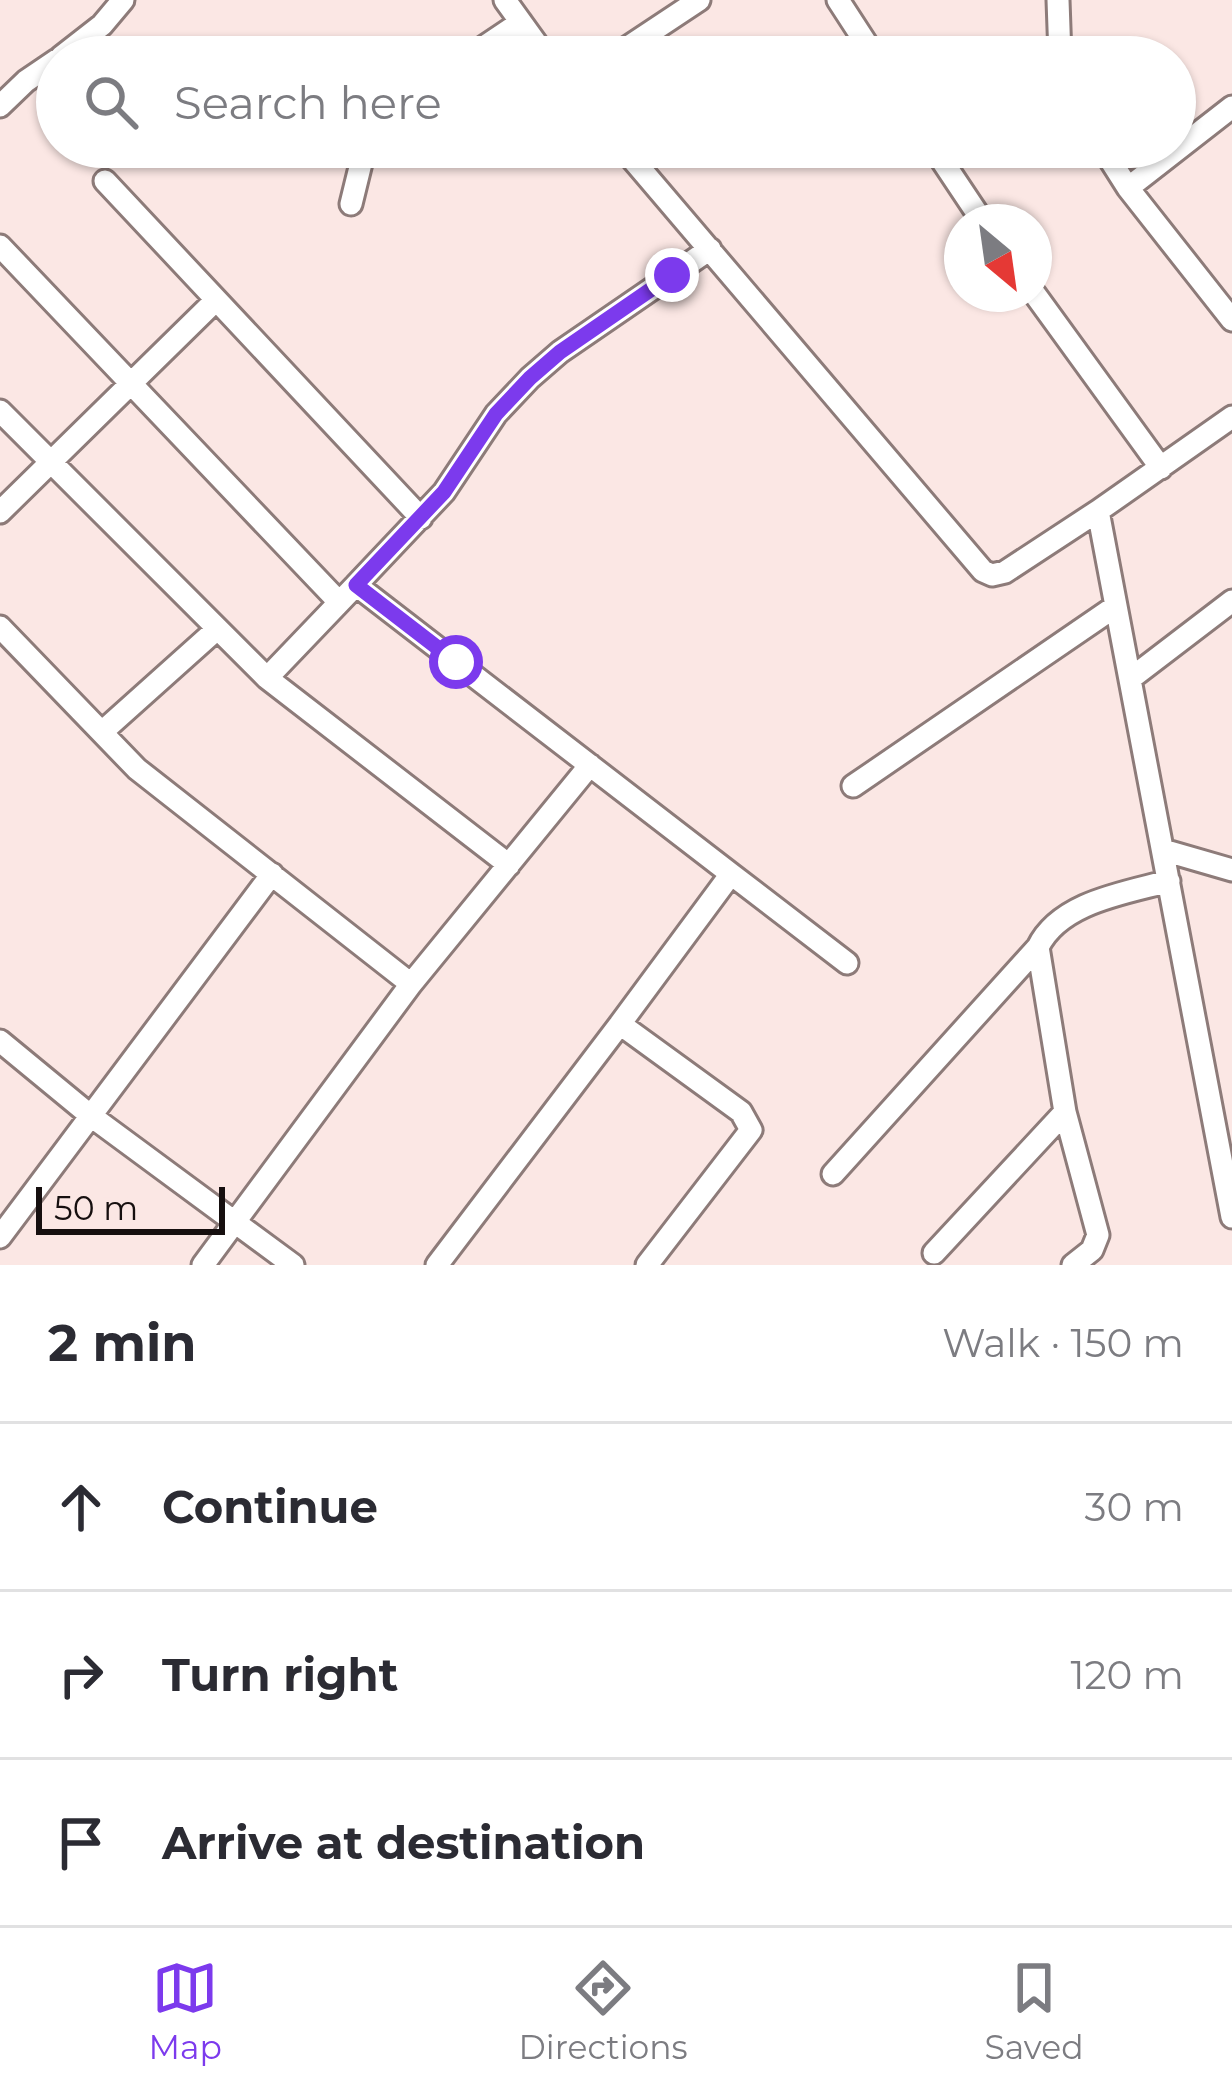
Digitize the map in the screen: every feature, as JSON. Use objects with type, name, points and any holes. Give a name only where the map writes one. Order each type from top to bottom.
[{"type":"street","points":[[88,36],[123,0]]},
{"type":"street","points":[[505,0],[530,36]]},
{"type":"street","points":[[645,36],[699,0]]},
{"type":"street","points":[[838,0],[861,36]]},
{"type":"street","points":[[1058,0],[1059,36]]},
{"type":"street","points":[[500,36],[520,22]]},
{"type":"street","points":[[0,106],[36,75]]},
{"type":"street","points":[[1196,135],[1232,107]]},
{"type":"street","points":[[351,204],[360,168]]},
{"type":"street","points":[[640,168],[983,571],[992,575],[1005,572],[1098,511],[1232,417]]},
{"type":"street","points":[[947,168],[971,204]]},
{"type":"street","points":[[1115,168],[1224,294],[1232,320]]},
{"type":"street","points":[[1128,188],[1154,168]]},
{"type":"street","points":[[105,181],[421,518]]},
{"type":"street","points":[[0,246],[339,602]]},
{"type":"street","points":[[267,678],[421,518],[465,464],[496,414],[530,378],[560,352],[710,249]]},
{"type":"street","points":[[0,512],[216,300]]},
{"type":"street","points":[[1048,312],[1161,468]]},
{"type":"street","points":[[0,411],[267,678],[509,865]]},
{"type":"street","points":[[1098,511],[1232,1217]]},
{"type":"street","points":[[356,585],[847,963]]},
{"type":"street","points":[[1130,679],[1232,601]]},
{"type":"street","points":[[853,786],[1116,606]]},
{"type":"street","points":[[0,627],[137,769],[411,984]]},
{"type":"street","points":[[101,732],[217,629]]},
{"type":"street","points":[[202,1265],[411,984],[590,765]]},
{"type":"street","points":[[1163,850],[1232,870]]},
{"type":"street","points":[[0,1237],[272,874]]},
{"type":"street","points":[[437,1265],[731,874]]},
{"type":"street","points":[[833,1174],[1044,934],[1073,913],[1169,881]]},
{"type":"street","points":[[1037,947],[1065,1112],[1098,1235],[1092,1250],[1073,1265]]},
{"type":"street","points":[[620,1024],[741,1112],[751,1130],[647,1265]]},
{"type":"street","points":[[0,1041],[91,1116],[292,1265]]},
{"type":"street","points":[[1206,1079],[1232,1077]]},
{"type":"street","points":[[934,1253],[1065,1112]]},
{"type":"route","points":[[456,662],[356,585],[444,492],[496,414],[530,378],[672,275]]}]
